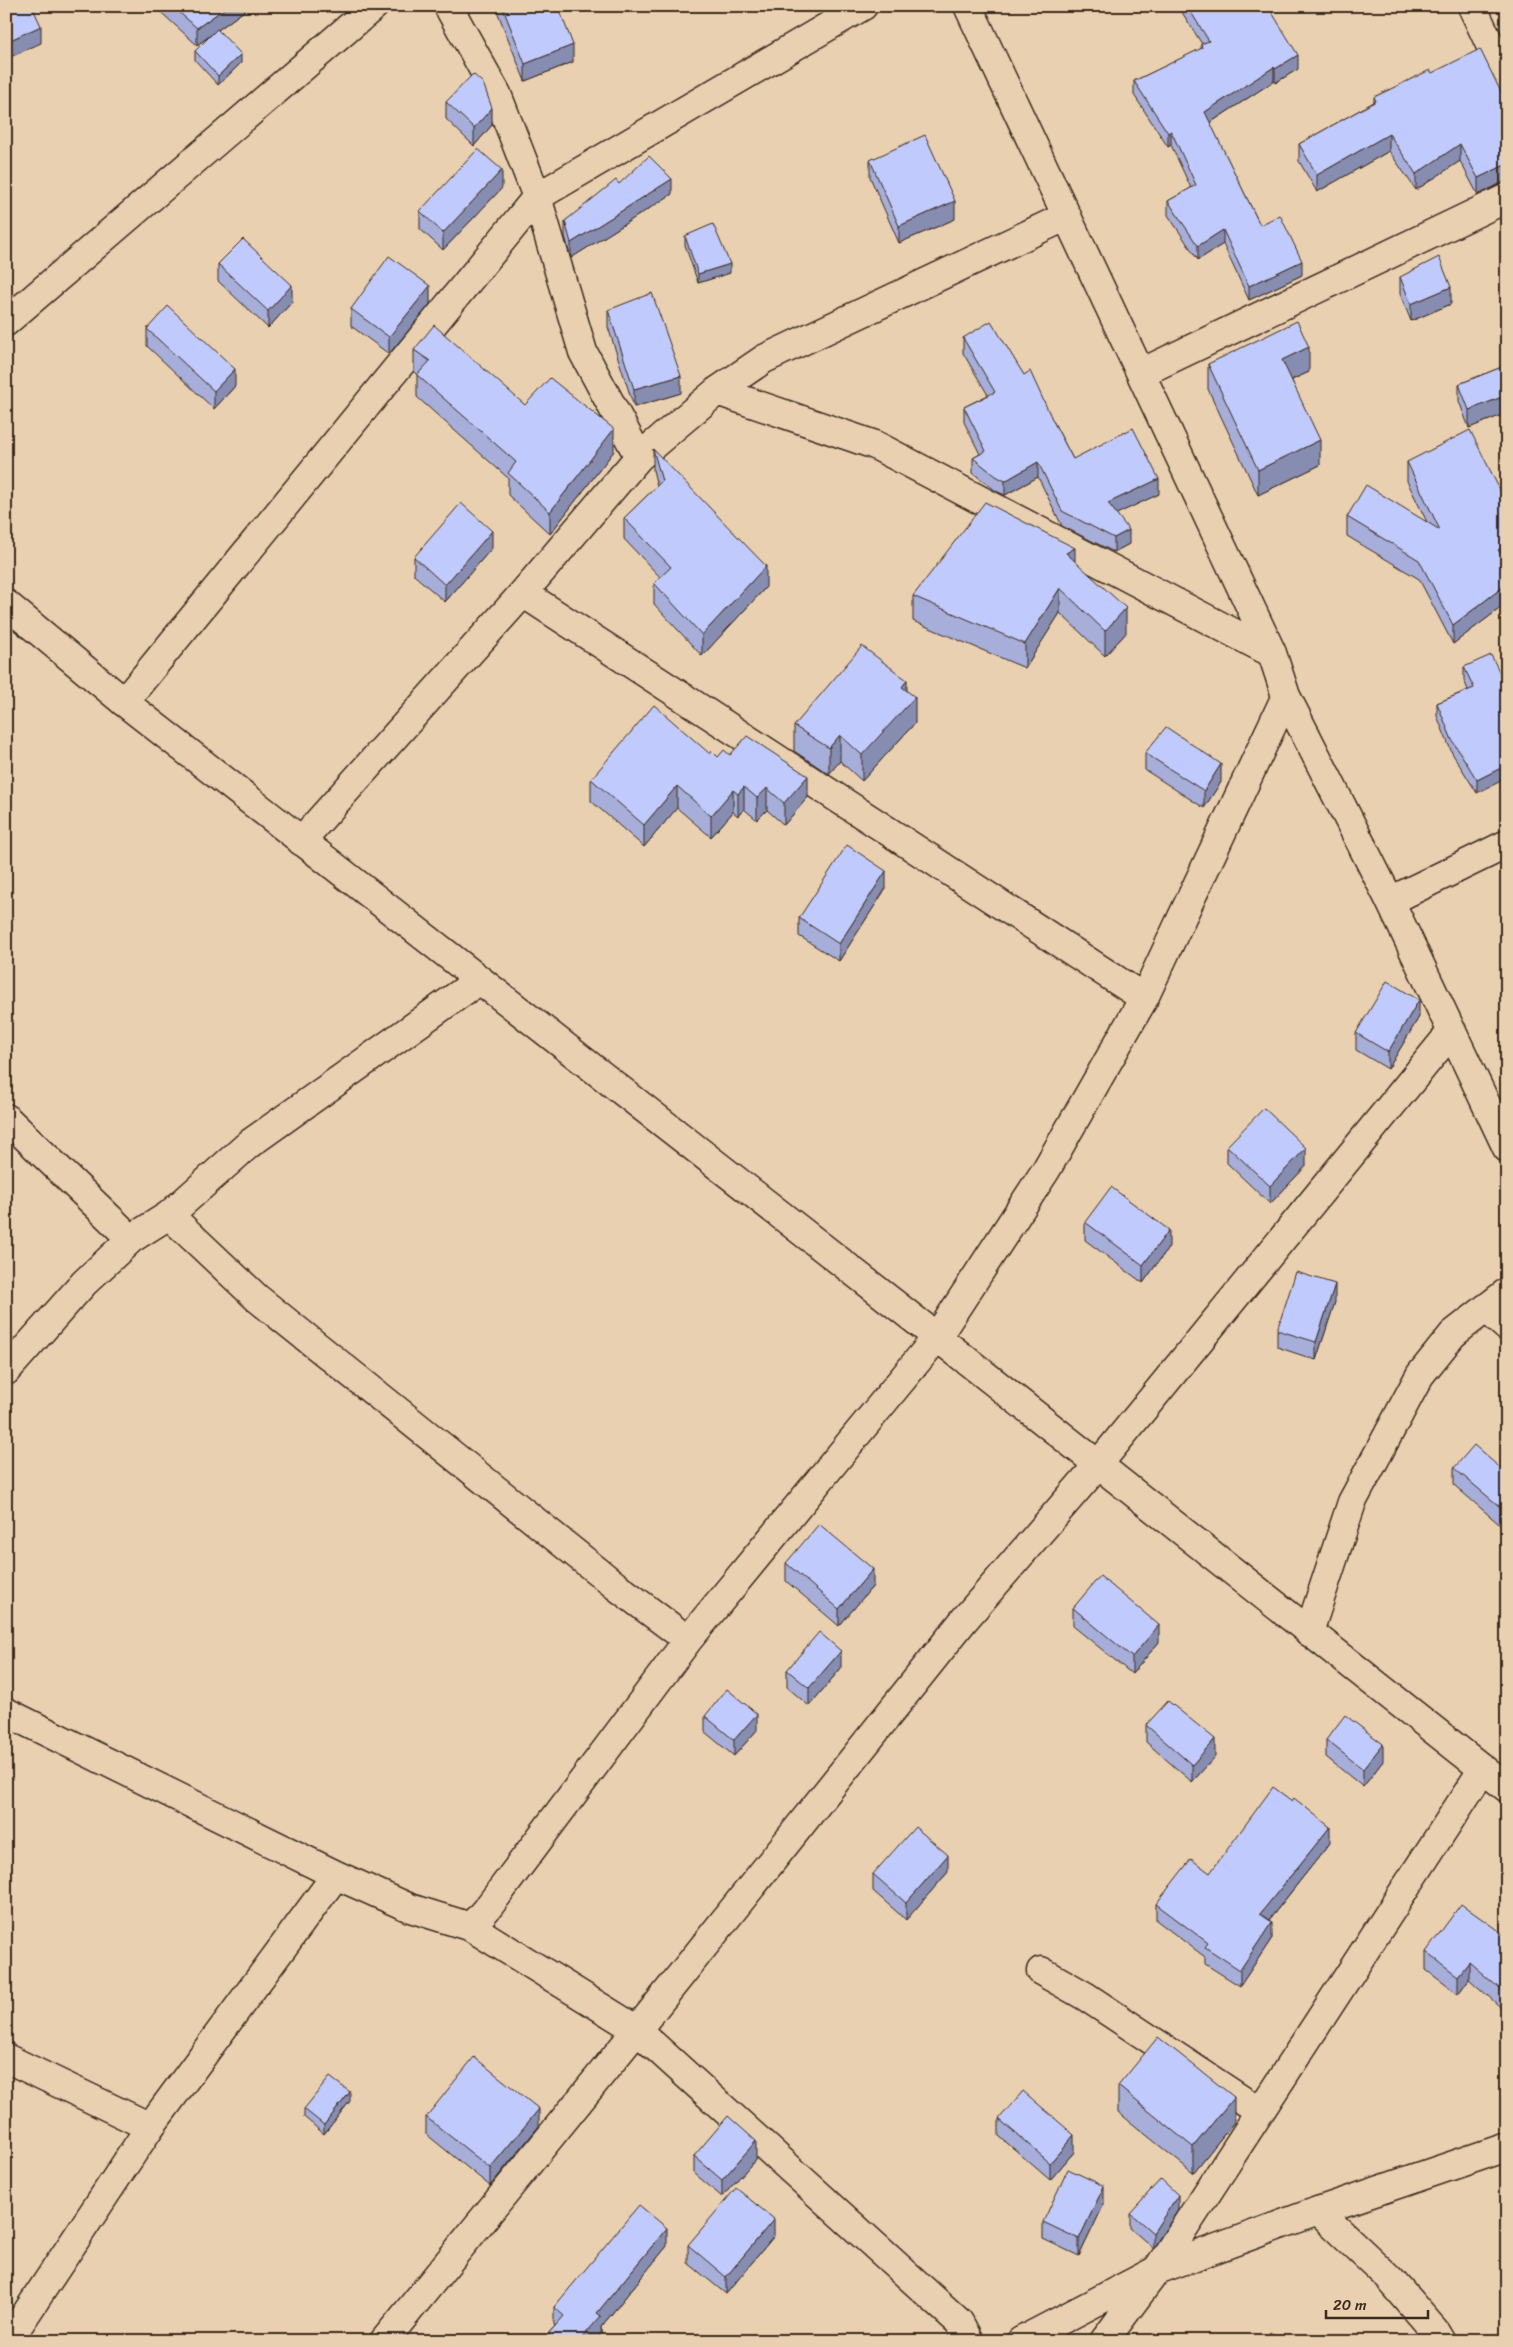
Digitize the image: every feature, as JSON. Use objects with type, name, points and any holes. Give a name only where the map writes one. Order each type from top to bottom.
[{"type":"street","points":[[6,322],[374,6]]},
{"type":"street","points":[[448,6],[497,94],[537,197],[582,352],[639,458]]},
{"type":"street","points":[[124,702],[537,197],[863,6]]},
{"type":"street","points":[[968,6],[1272,653],[1286,696],[1390,901],[1507,1148]]},
{"type":"street","points":[[1472,6],[1507,81]]},
{"type":"street","points":[[1141,373],[1507,198]]},
{"type":"street","points":[[301,842],[523,593],[639,458],[717,391],[764,359],[1067,216]]},
{"type":"street","points":[[717,391],[846,433],[875,445],[1272,653]]},
{"type":"street","points":[[523,593],[1144,998]]},
{"type":"street","points":[[6,604],[124,702],[301,842],[937,1338],[1507,1788]]},
{"type":"street","points":[[471,1927],[490,1905],[688,1640],[937,1338],[1046,1170],[1144,998],[1286,696]]},
{"type":"street","points":[[1390,901],[1507,844]]},
{"type":"street","points":[[6,1370],[84,1283],[131,1239],[169,1215],[249,1144],[478,981]]},
{"type":"street","points":[[384,2341],[637,2030],[964,1620],[1097,1466],[1452,1031]]},
{"type":"street","points":[[6,1118],[131,1239]]},
{"type":"street","points":[[169,1215],[257,1298],[616,1586],[688,1640]]},
{"type":"street","points":[[1309,1632],[1352,1502],[1420,1375],[1453,1334],[1507,1292]]},
{"type":"street","points":[[1486,1308],[1507,1327]]},
{"type":"street","points":[[6,1712],[336,1875],[410,1908],[471,1927],[637,2030],[959,2322],[969,2341]]},
{"type":"street","points":[[1104,2341],[1157,2270],[1483,1769]]},
{"type":"street","points":[[8,2341],[150,2127],[336,1875]]},
{"type":"street","points":[[1041,1972],[1085,1996],[1260,2112]]},
{"type":"street","points":[[6,2058],[150,2127]]},
{"type":"street","points":[[1021,2341],[1157,2270],[1318,2211],[1507,2147]]},
{"type":"street","points":[[1318,2211],[1389,2278],[1435,2331],[1441,2341]]},
{"type":"building","points":[[6,6],[32,6],[41,26],[6,42]]},
{"type":"building","points":[[172,6],[228,6],[197,28]]},
{"type":"building","points":[[502,6],[558,6],[573,45],[525,64]]},
{"type":"building","points":[[1187,6],[1268,6],[1298,55],[1275,69],[1274,67],[1205,112],[1260,225],[1280,215],[1302,261],[1249,286],[1223,230],[1198,246],[1168,201],[1196,185],[1171,131],[1168,133],[1134,81],[1202,48],[1201,44],[1209,41]]},
{"type":"building","points":[[217,29],[241,54],[218,76],[195,51]]},
{"type":"building","points":[[1480,49],[1502,94],[1507,91],[1507,164],[1478,178],[1460,144],[1416,174],[1389,134],[1317,175],[1299,144],[1376,101],[1374,97],[1430,70],[1432,73]]},
{"type":"building","points":[[473,74],[483,83],[492,108],[474,128],[446,102]]},
{"type":"building","points":[[925,135],[955,201],[899,226],[870,160]]},
{"type":"building","points":[[478,149],[502,170],[443,233],[420,211]]},
{"type":"building","points":[[649,156],[672,179],[571,243],[565,221],[616,180],[619,184]]},
{"type":"building","points":[[713,224],[730,264],[698,274],[685,236]]},
{"type":"building","points":[[243,239],[292,285],[268,311],[218,264]]},
{"type":"building","points":[[389,256],[430,286],[389,337],[351,309]]},
{"type":"building","points":[[1439,257],[1451,287],[1411,304],[1400,277]]},
{"type":"building","points":[[652,293],[681,376],[634,389],[608,310]]},
{"type":"building","points":[[168,306],[235,369],[214,391],[147,329]]},
{"type":"building","points":[[991,321],[1024,375],[1030,371],[1073,459],[1133,428],[1159,479],[1108,503],[1129,530],[1114,538],[1062,511],[1038,462],[1005,481],[973,458],[986,451],[964,407],[995,392],[963,338]]},
{"type":"building","points":[[1297,321],[1309,347],[1282,360],[1320,440],[1258,470],[1208,364]]},
{"type":"building","points":[[434,325],[525,405],[550,378],[614,429],[550,512],[508,473],[516,462],[417,375],[430,361],[414,350]]},
{"type":"building","points":[[1507,365],[1507,395],[1469,410],[1459,384]]},
{"type":"building","points":[[1470,430],[1507,504],[1507,545],[1498,550],[1507,561],[1507,584],[1453,625],[1419,560],[1347,517],[1366,485],[1440,530],[1407,462]]},
{"type":"building","points":[[653,449],[766,566],[702,635],[654,583],[671,567],[624,518],[662,481]]},
{"type":"building","points":[[985,502],[1075,548],[1066,553],[1126,608],[1105,631],[1060,588],[1025,644],[913,596]]},
{"type":"building","points":[[461,503],[492,531],[445,585],[414,557]]},
{"type":"building","points":[[862,646],[907,680],[902,687],[915,697],[862,755],[840,735],[829,748],[794,726]]},
{"type":"building","points":[[1491,655],[1507,687],[1507,765],[1477,780],[1452,740],[1437,703],[1474,688],[1464,667]]},
{"type":"building","points":[[654,705],[710,754],[712,751],[718,757],[724,750],[730,755],[747,736],[808,776],[784,803],[767,788],[757,798],[744,787],[738,794],[733,790],[711,816],[677,786],[644,825],[591,779]]},
{"type":"building","points":[[1166,727],[1221,764],[1204,791],[1145,753]]},
{"type":"building","points":[[847,845],[886,871],[839,944],[799,918]]},
{"type":"building","points":[[1387,981],[1419,1000],[1388,1052],[1356,1033]]},
{"type":"building","points":[[1264,1108],[1306,1148],[1270,1186],[1227,1146]]},
{"type":"building","points":[[1111,1187],[1169,1230],[1143,1265],[1085,1222]]},
{"type":"building","points":[[1296,1272],[1335,1284],[1316,1342],[1277,1330]]},
{"type":"building","points":[[1474,1445],[1507,1474],[1506,1512],[1454,1468]]},
{"type":"building","points":[[819,1524],[873,1569],[839,1609],[786,1563]]},
{"type":"building","points":[[1100,1576],[1159,1625],[1132,1657],[1073,1608]]},
{"type":"building","points":[[819,1632],[841,1651],[809,1688],[787,1670]]},
{"type":"building","points":[[727,1689],[757,1714],[734,1740],[705,1716]]},
{"type":"building","points":[[1168,1701],[1215,1739],[1192,1765],[1146,1725]]},
{"type":"building","points":[[1345,1715],[1383,1744],[1363,1769],[1326,1740]]},
{"type":"building","points":[[1273,1787],[1292,1801],[1294,1798],[1330,1827],[1260,1914],[1272,1922],[1240,1970],[1205,1947],[1208,1943],[1156,1904],[1191,1859],[1210,1873]]},
{"type":"building","points":[[915,1827],[948,1855],[906,1903],[873,1874]]},
{"type":"building","points":[[1461,1904],[1507,1937],[1507,1995],[1469,1962],[1458,1976],[1426,1952]]},
{"type":"building","points":[[1158,2037],[1234,2097],[1193,2147],[1118,2086]]},
{"type":"building","points":[[474,2057],[539,2109],[490,2168],[426,2117]]},
{"type":"building","points":[[330,2077],[350,2092],[324,2125],[304,2109]]},
{"type":"building","points":[[1023,2091],[1074,2135],[1050,2163],[999,2119]]},
{"type":"building","points":[[728,2116],[756,2141],[722,2180],[694,2156]]},
{"type":"building","points":[[1068,2169],[1104,2186],[1079,2239],[1043,2222]]},
{"type":"building","points":[[1161,2179],[1178,2195],[1153,2233],[1130,2213]]},
{"type":"building","points":[[736,2188],[774,2219],[726,2277],[688,2245]]},
{"type":"building","points":[[639,2205],[667,2228],[597,2313],[601,2316],[579,2341],[556,2341],[548,2334],[564,2316],[554,2307]]},
{"type":"building","points":[[1270,2332],[1283,2341],[1264,2341]]}]
